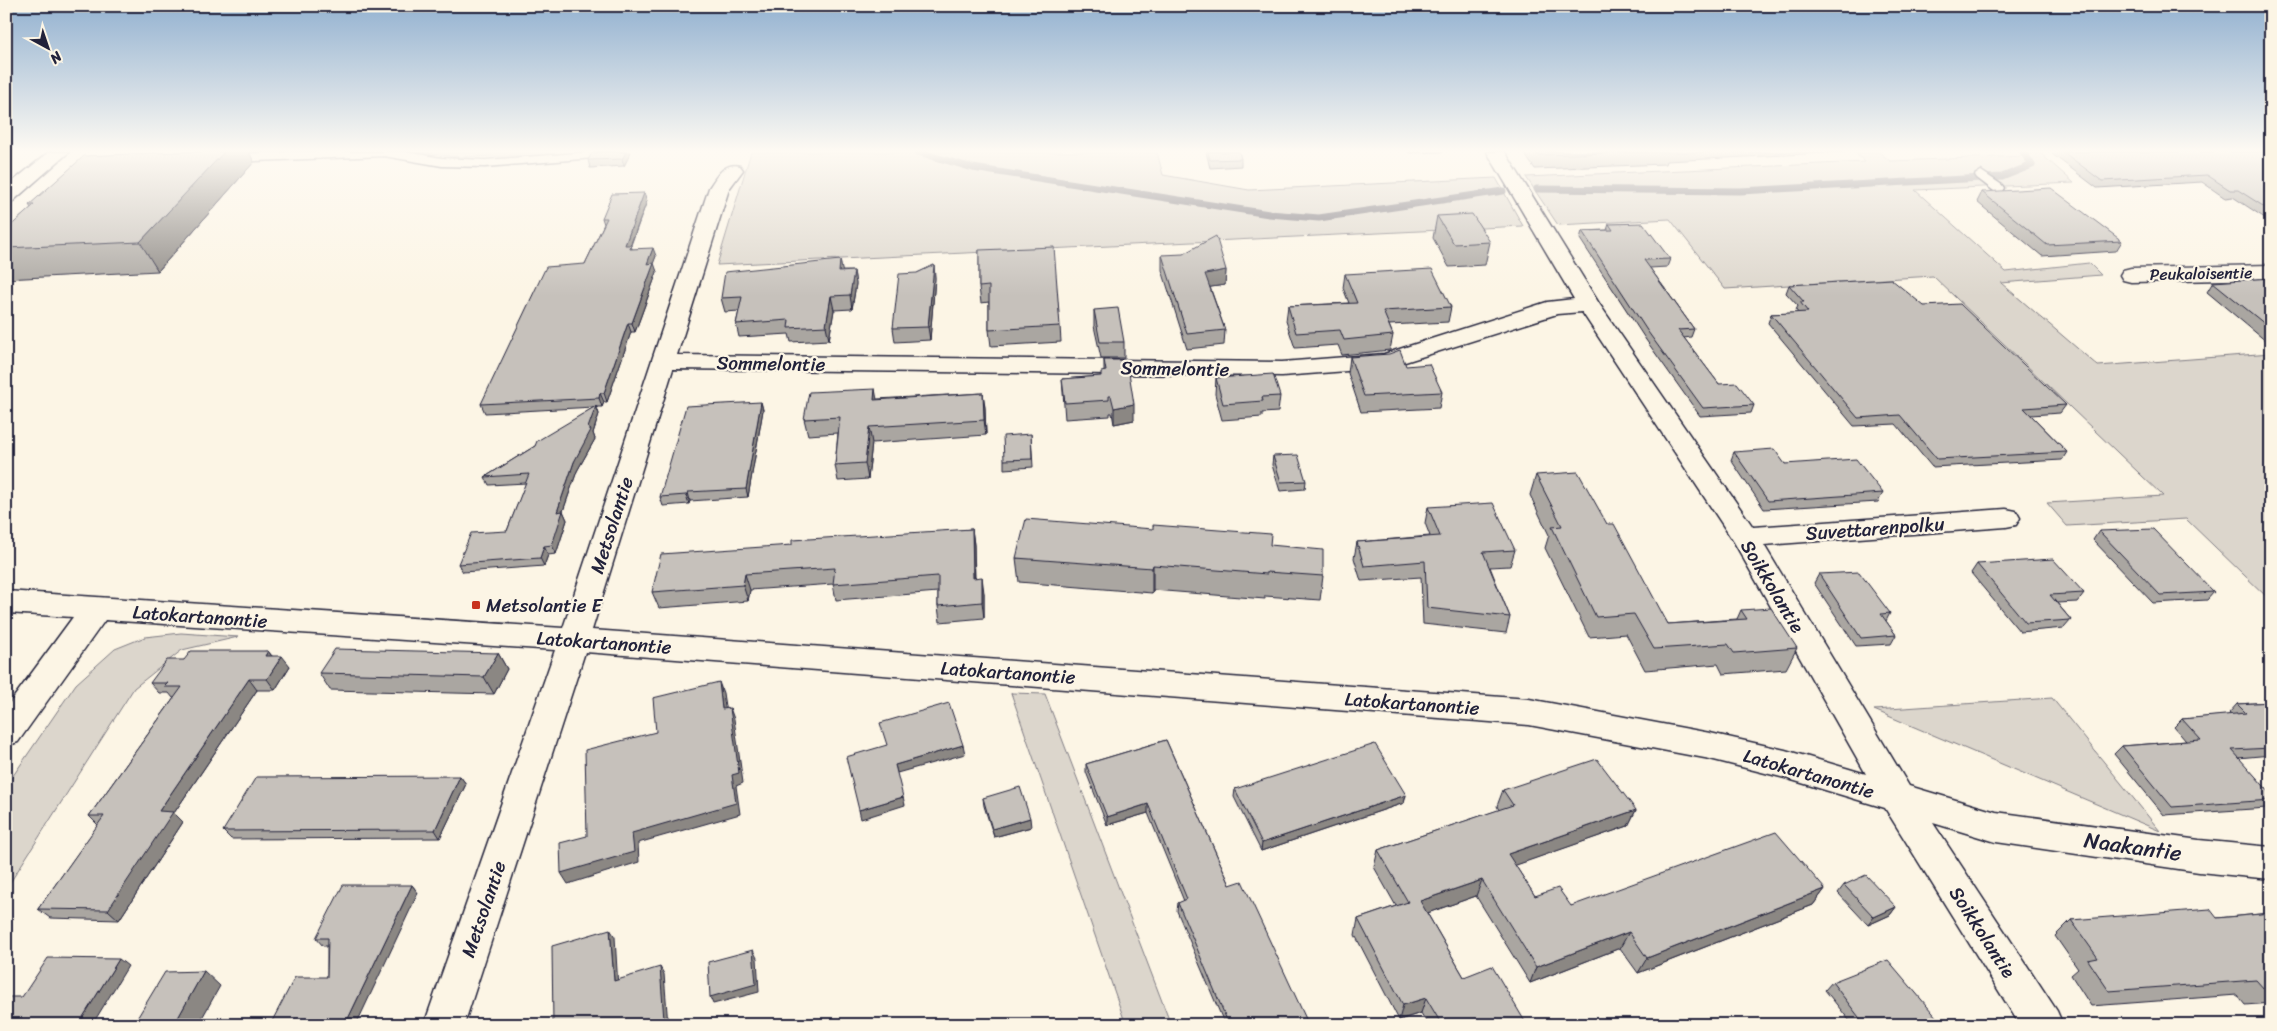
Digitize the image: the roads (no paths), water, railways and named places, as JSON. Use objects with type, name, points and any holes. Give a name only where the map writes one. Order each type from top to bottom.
[{"type":"street","name":"Metsolantie","points":[[444,1025],[574,640],[715,200]]},
{"type":"street","name":"Soikkolantie","points":[[1525,200],[1589,305],[1745,537],[1898,799],[2043,1025]]},
{"type":"street","name":"Peukaloisentie","points":[[2132,274],[2271,272]]},
{"type":"street","name":"Sommelontie","points":[[663,362],[1282,369],[1386,361],[1555,307],[1589,305]]},
{"type":"street","name":"Suvettarenpolku","points":[[1745,537],[2006,518]]},
{"type":"street","name":"Latokartanontie","points":[[6,602],[574,640],[1529,712],[1710,746],[1785,764],[1996,827]]},
{"type":"street","points":[[6,733],[96,609]]},
{"type":"street","name":"Naakantie","points":[[1996,827],[2199,856],[2271,863]]},
{"type":"waterway","points":[[1180,200],[1269,214],[1319,218],[1441,200]]},
{"type":"place","name":"Metsolantie E","points":[[476,605]]}]
